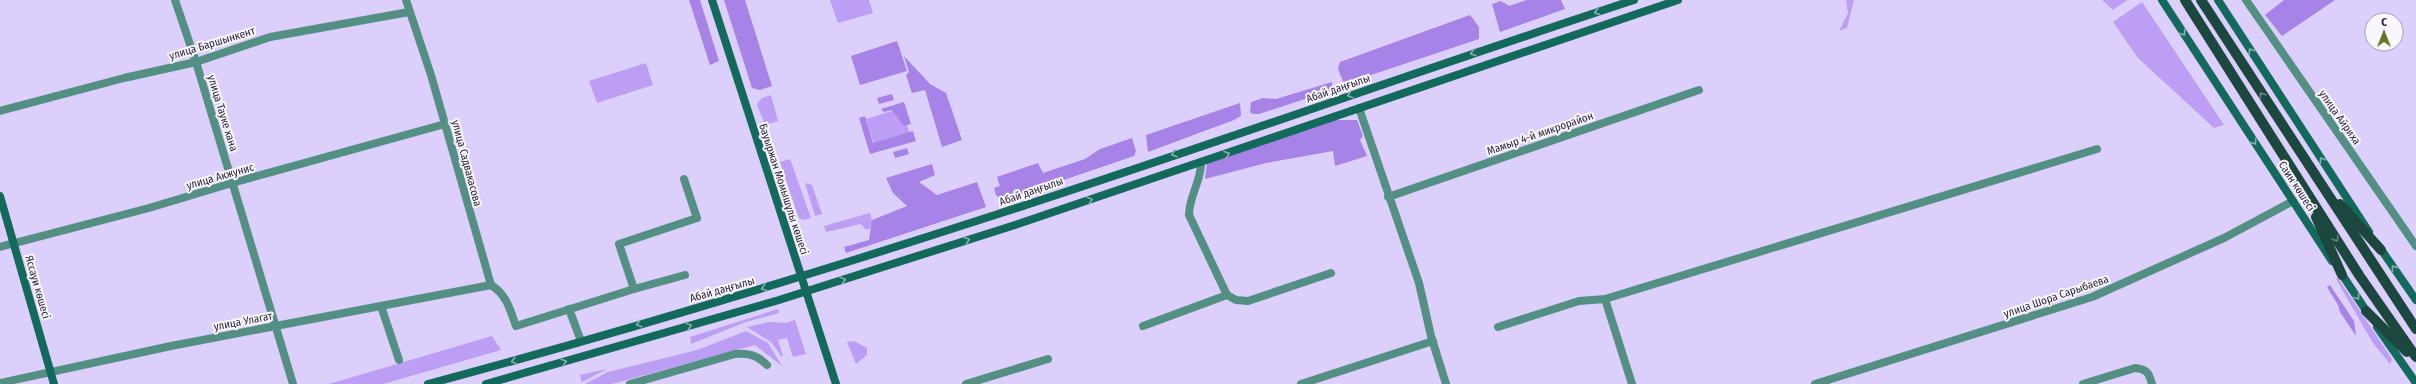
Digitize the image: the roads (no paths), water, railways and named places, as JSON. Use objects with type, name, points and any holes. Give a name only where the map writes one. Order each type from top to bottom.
[{"type":"main road","name":"Бауыржан Момышұлы көшесі","points":[[712,0],[836,384]]},
{"type":"main road","name":"Абай даңғылы","points":[[428,384],[581,342],[801,276],[997,214],[1634,0]]},
{"type":"main road","points":[[486,384],[806,291],[1201,163],[1678,0]]},
{"type":"main road","name":"Саин көшесі","points":[[2162,0],[2342,275],[2416,383]]},
{"type":"main road","name":"Саин көшесі","points":[[2185,0],[2359,275],[2416,357]]},
{"type":"main road","name":"Саин көшесі","points":[[2202,0],[2416,329]]},
{"type":"main road","points":[[2218,0],[2381,250],[2416,300]]},
{"type":"main road","points":[[2318,180],[2381,250]]},
{"type":"main road","points":[[2302,186],[2342,275]]},
{"type":"main road","name":"Яссауи көшесі","points":[[0,196],[54,384]]},
{"type":"main road","points":[[2366,311],[2416,362]]},
{"type":"street","name":"улица Тауке хана","points":[[175,0],[196,62],[274,326],[293,384]]},
{"type":"street","name":"улица Садвакасова","points":[[406,0],[446,124],[491,285],[498,290],[506,300],[516,326],[569,309]]},
{"type":"street","name":"улица Айриха","points":[[2246,0],[2416,246]]},
{"type":"street","name":"улица Баршынкент","points":[[0,111],[124,78],[196,62],[270,37],[409,12]]},
{"type":"street","name":"Мамыр 4-й микрорайон","points":[[1388,197],[1699,90]]},
{"type":"street","points":[[1359,108],[1422,294],[1432,341],[1446,384]]},
{"type":"street","name":"улица Акжунис","points":[[0,247],[13,242],[149,208],[232,183],[446,124]]},
{"type":"street","points":[[1498,327],[1579,301],[1605,299],[2097,149]]},
{"type":"street","points":[[1201,163],[1201,174],[1189,203],[1189,215],[1227,295],[1236,300],[1248,301],[1331,273]]},
{"type":"street","points":[[634,289],[619,244],[697,218],[684,179]]},
{"type":"street","name":"улица Шора Сарыбаева","points":[[1815,384],[2092,297],[2224,238],[2293,201]]},
{"type":"street","points":[[581,342],[569,309],[685,274]]},
{"type":"street","name":"улица Улагат","points":[[0,383],[50,370],[491,285]]},
{"type":"street","points":[[1143,326],[1227,295]]},
{"type":"street","points":[[1605,299],[1632,384]]},
{"type":"street","points":[[381,306],[399,360]]},
{"type":"street","points":[[1301,384],[1432,341]]},
{"type":"street","points":[[630,384],[735,354],[753,355],[760,358],[767,365]]},
{"type":"street","points":[[966,384],[1048,359]]},
{"type":"street","points":[[2083,384],[2135,368],[2143,368],[2149,373],[2152,384]]}]
